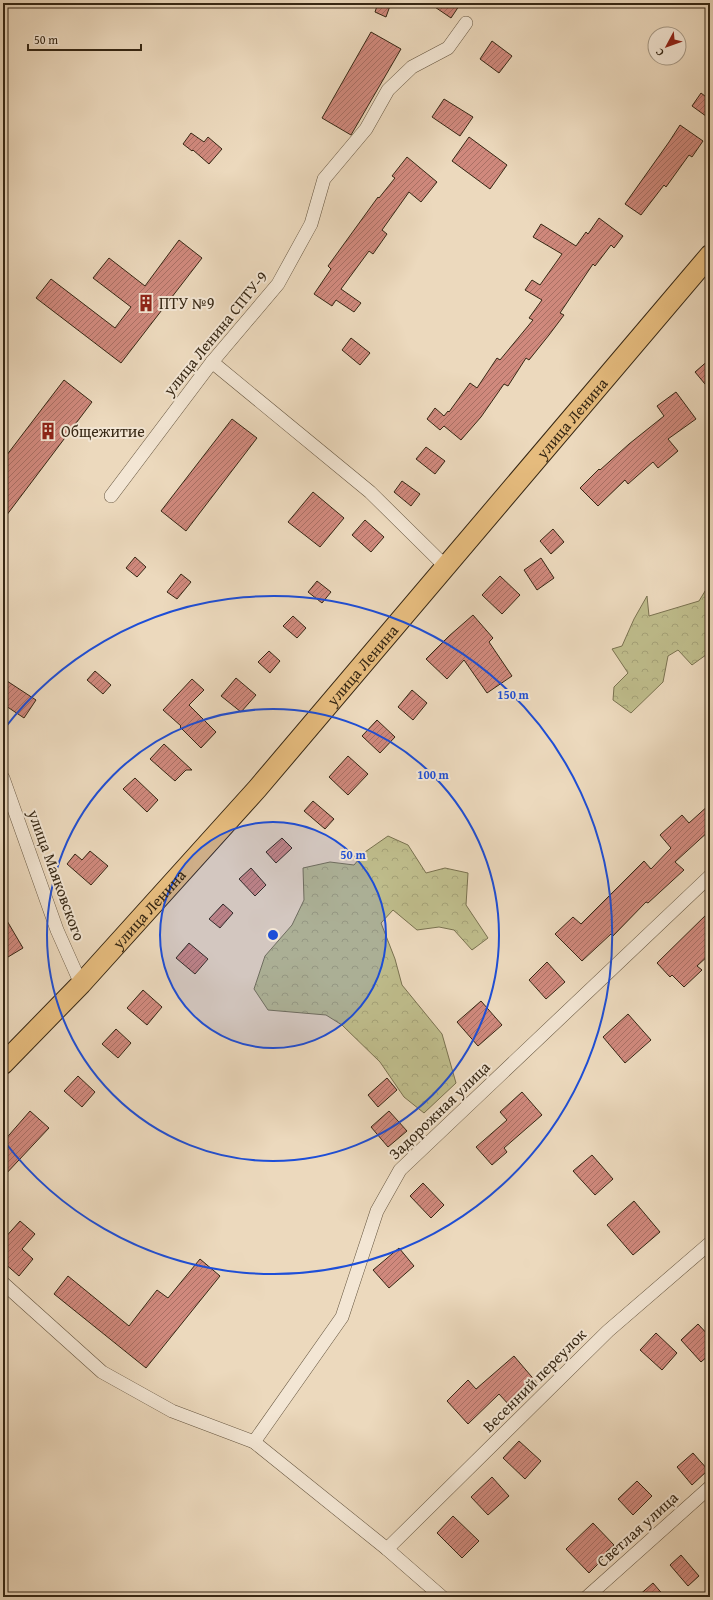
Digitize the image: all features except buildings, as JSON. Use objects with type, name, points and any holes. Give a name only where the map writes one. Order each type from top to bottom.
[{"type":"main road","name":"улица Ленина","points":[[3,1064],[81,984],[257,789],[710,255]]},
{"type":"street","name":"улица Ленина СПТУ-9","points":[[111,496],[212,362],[278,284],[311,224],[324,179],[366,129],[388,90],[412,67],[448,48],[466,23]]},
{"type":"street","points":[[212,362],[370,492],[445,566]]},
{"type":"street","name":"улица Маяковского","points":[[3,778],[57,930],[81,984]]},
{"type":"street","name":"Задорожная улица","points":[[254,1442],[342,1317],[376,1211],[400,1170],[710,876]]},
{"type":"street","name":"Весенний переулок","points":[[387,1549],[608,1331],[710,1243]]},
{"type":"street","points":[[3,1283],[102,1372],[172,1412],[254,1442],[387,1549],[442,1597]]},
{"type":"street","name":"Светлая улица","points":[[587,1597],[710,1487]]},
{"type":"green space","points":[[710,583],[710,652],[692,665],[678,650],[668,656],[663,682],[631,713],[613,700],[614,687],[628,673],[612,649],[622,646],[634,619],[647,596],[649,616],[699,601]]},
{"type":"green space","points":[[388,836],[408,845],[426,873],[445,868],[468,873],[466,905],[488,938],[472,950],[454,930],[439,927],[417,930],[393,910],[381,923],[395,959],[402,985],[442,1034],[456,1083],[424,1113],[404,1097],[380,1062],[342,1025],[326,1015],[268,1010],[254,989],[265,956],[292,925],[304,900],[303,868],[330,862],[354,865],[365,852]]},
{"type":"place","name":"ПТУ №9","points":[[146,303]]},
{"type":"place","name":"Общежитие","points":[[48,431]]}]
